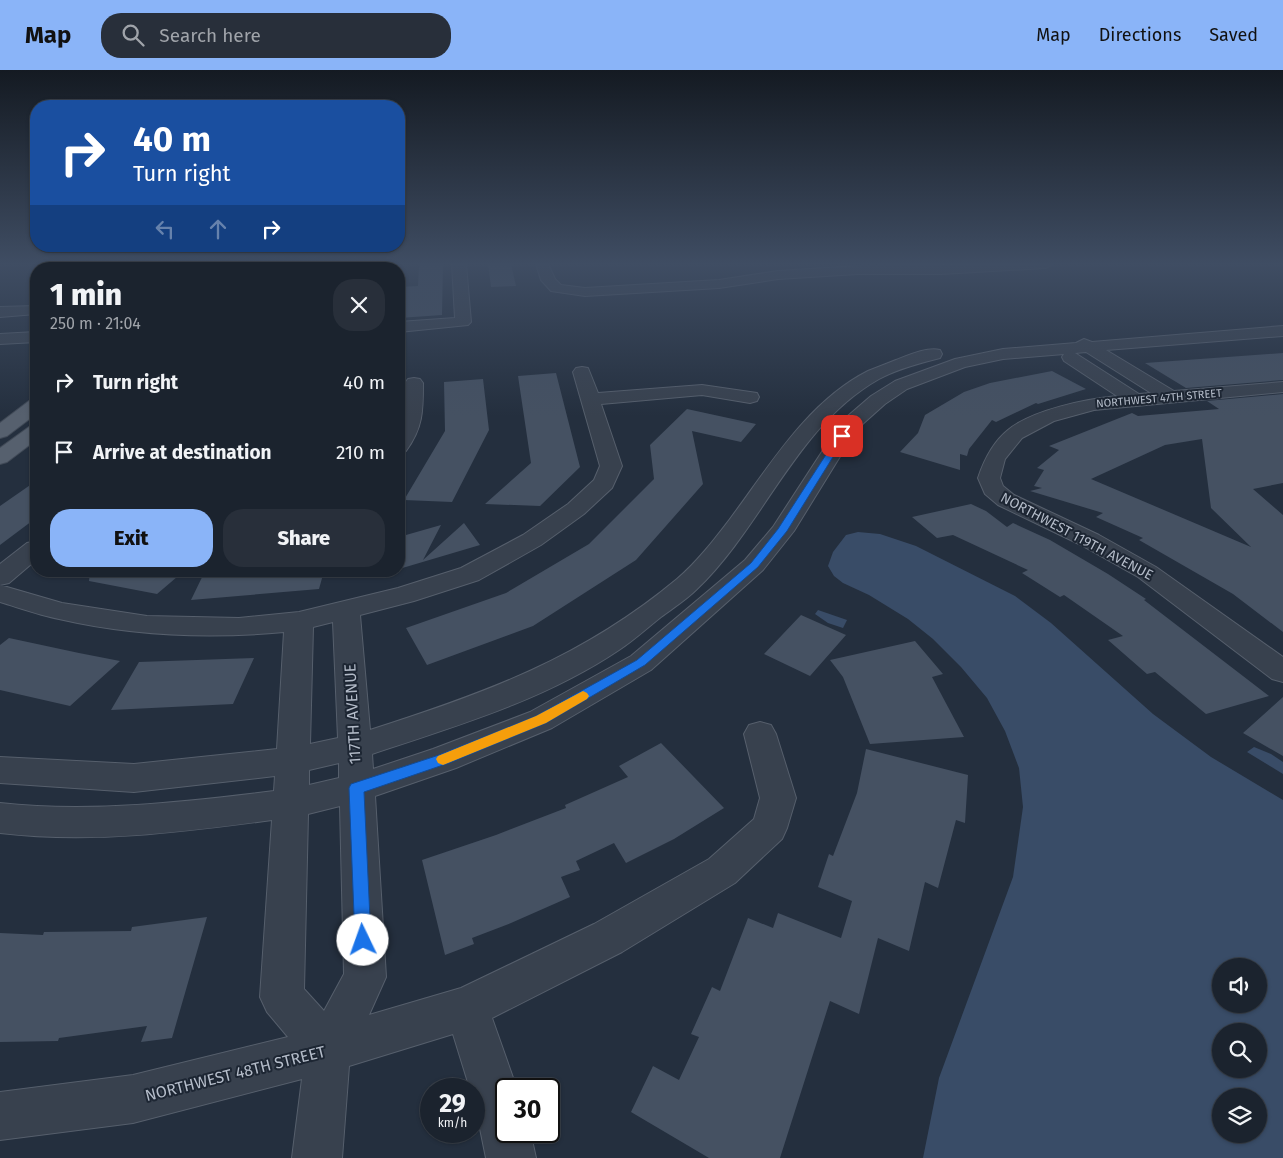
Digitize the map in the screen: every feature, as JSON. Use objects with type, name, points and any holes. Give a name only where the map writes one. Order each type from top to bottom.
[{"type":"main road","points":[[0,432],[30,410]]},
{"type":"main road","points":[[0,458],[30,436]]},
{"type":"street","points":[[405,327],[463,322],[463,315]]},
{"type":"street","points":[[0,818],[36,822],[184,817],[292,803],[356,788],[444,759],[541,720],[641,662],[754,565],[782,531],[849,425],[878,400],[901,385],[960,363],[1064,342],[1283,320]]},
{"type":"street","points":[[0,770],[134,778],[292,761],[355,747],[465,711],[566,668],[609,643],[687,584],[719,550],[809,428],[841,397],[874,375],[915,358],[996,342],[1064,342],[1283,331]]},
{"type":"street","points":[[0,339],[30,337]]},
{"type":"street","points":[[1064,342],[1170,397]]},
{"type":"street","points":[[1064,342],[1135,400]]},
{"type":"street","points":[[0,593],[60,611],[147,626],[239,626],[299,621],[406,595],[470,574],[532,540],[576,509],[604,483],[611,466],[582,372]]},
{"type":"street","points":[[405,437],[409,430],[406,413],[414,383]]},
{"type":"street","name":"NORTHWEST 47TH STREET","points":[[992,490],[989,478],[995,458],[1015,434],[1047,417],[1093,404],[1283,387]]},
{"type":"street","points":[[590,399],[702,390],[750,397]]},
{"type":"street","name":"NORTHWEST 119TH AVENUE","points":[[992,490],[1006,500],[1090,540],[1147,572],[1283,672]]},
{"type":"street","points":[[0,577],[30,553]]},
{"type":"street","name":"117TH AVENUE","points":[[317,1158],[328,1050],[365,977],[355,747],[346,610]]},
{"type":"street","points":[[299,621],[282,997],[328,1050]]},
{"type":"street","name":"NORTHWEST 48TH STREET","points":[[0,1116],[133,1100],[328,1050],[466,1008],[608,938],[722,871],[769,828],[778,798],[760,734]]},
{"type":"street","points":[[466,1008],[502,1112],[511,1158]]},
{"type":"water","points":[[858,532],[880,534],[916,546],[1015,596],[1051,623],[1153,714],[1211,757],[1283,800],[1283,1158],[923,1158],[939,1078],[1013,877],[1023,807],[1019,768],[1005,731],[987,698],[961,667],[933,639],[908,619],[869,595],[843,583],[834,576],[828,566],[833,552],[846,535]]},
{"type":"water","points":[[818,610],[847,620],[843,628],[828,623],[815,614]]},
{"type":"water","points":[[1254,747],[1271,754],[1283,762],[1283,774],[1247,752]]},
{"type":"building","points":[[405,315],[442,315],[405,318]]},
{"type":"building","points":[[1283,353],[1283,380],[1186,388],[1145,363]]},
{"type":"building","points":[[1052,371],[1086,389],[1038,404],[1036,403],[996,422],[992,420],[969,449],[967,456],[960,454],[960,470],[900,452],[918,433],[925,415],[964,392],[990,383]]},
{"type":"building","points":[[556,373],[580,467],[540,506],[485,504],[531,463],[518,376]]},
{"type":"building","points":[[483,379],[489,430],[452,502],[405,500],[445,431],[444,382]]},
{"type":"building","points":[[1283,394],[1283,483],[1253,489],[1283,515],[1283,632],[1233,594],[1139,540],[1143,538],[1096,517],[1103,513],[1030,491],[1042,488],[1034,486],[1044,470],[1037,468],[1059,450],[1049,446],[1132,413],[1138,416],[1219,409],[1207,401]],"holes":[[[1202,439],[1211,508],[1251,547],[1091,479],[1165,445]]]},
{"type":"building","points":[[687,409],[756,424],[741,442],[692,431],[703,484],[636,560],[533,626],[427,665],[406,628],[506,593],[589,544],[654,479],[650,445]]},
{"type":"building","points":[[30,485],[30,522],[0,545],[0,506]]},
{"type":"building","points":[[971,504],[986,511],[1007,527],[1013,523],[1050,540],[1108,574],[1146,599],[1144,600],[1269,696],[1206,714],[1155,672],[1147,674],[1108,640],[1123,636],[1064,595],[1060,597],[1022,573],[1028,570],[953,535],[937,538],[912,517]]},
{"type":"building","points":[[464,523],[480,545],[405,567],[405,535],[441,525],[423,560]]},
{"type":"building","points":[[89,577],[177,577],[157,594],[89,581]]},
{"type":"building","points":[[202,577],[322,577],[319,589],[191,600]]},
{"type":"building","points":[[801,615],[846,635],[810,676],[764,654]]},
{"type":"building","points":[[9,638],[120,661],[70,706],[0,690],[0,645]]},
{"type":"building","points":[[915,641],[943,674],[932,677],[964,737],[870,744],[843,677],[830,660]]},
{"type":"building","points":[[254,658],[233,704],[111,710],[139,662]]},
{"type":"building","points":[[1283,697],[1283,756],[1243,733]]},
{"type":"building","points":[[661,743],[724,808],[674,839],[626,863],[614,843],[576,861],[580,870],[561,877],[570,897],[472,938],[474,944],[445,955],[422,860],[496,835],[566,808],[565,805],[628,777],[619,766]]},
{"type":"building","points":[[866,749],[968,775],[965,823],[956,820],[938,888],[925,882],[909,951],[878,938],[859,1014],[830,1001],[780,1158],[709,1158],[631,1112],[653,1066],[679,1080],[699,1037],[691,1034],[712,987],[720,991],[748,918],[773,928],[778,913],[841,938],[852,901],[818,887],[829,854],[833,856],[857,793]]},
{"type":"building","points":[[207,917],[172,1038],[141,1042],[147,1026],[59,1038],[58,1041],[0,1042],[0,933],[43,935],[44,932],[131,931],[132,927]]},
{"type":"slow traffic","points":[[443,759],[541,720],[583,696]]},
{"type":"route","points":[[363,940],[356,788],[444,759],[541,720],[641,662],[754,565],[782,531],[842,436]]}]
